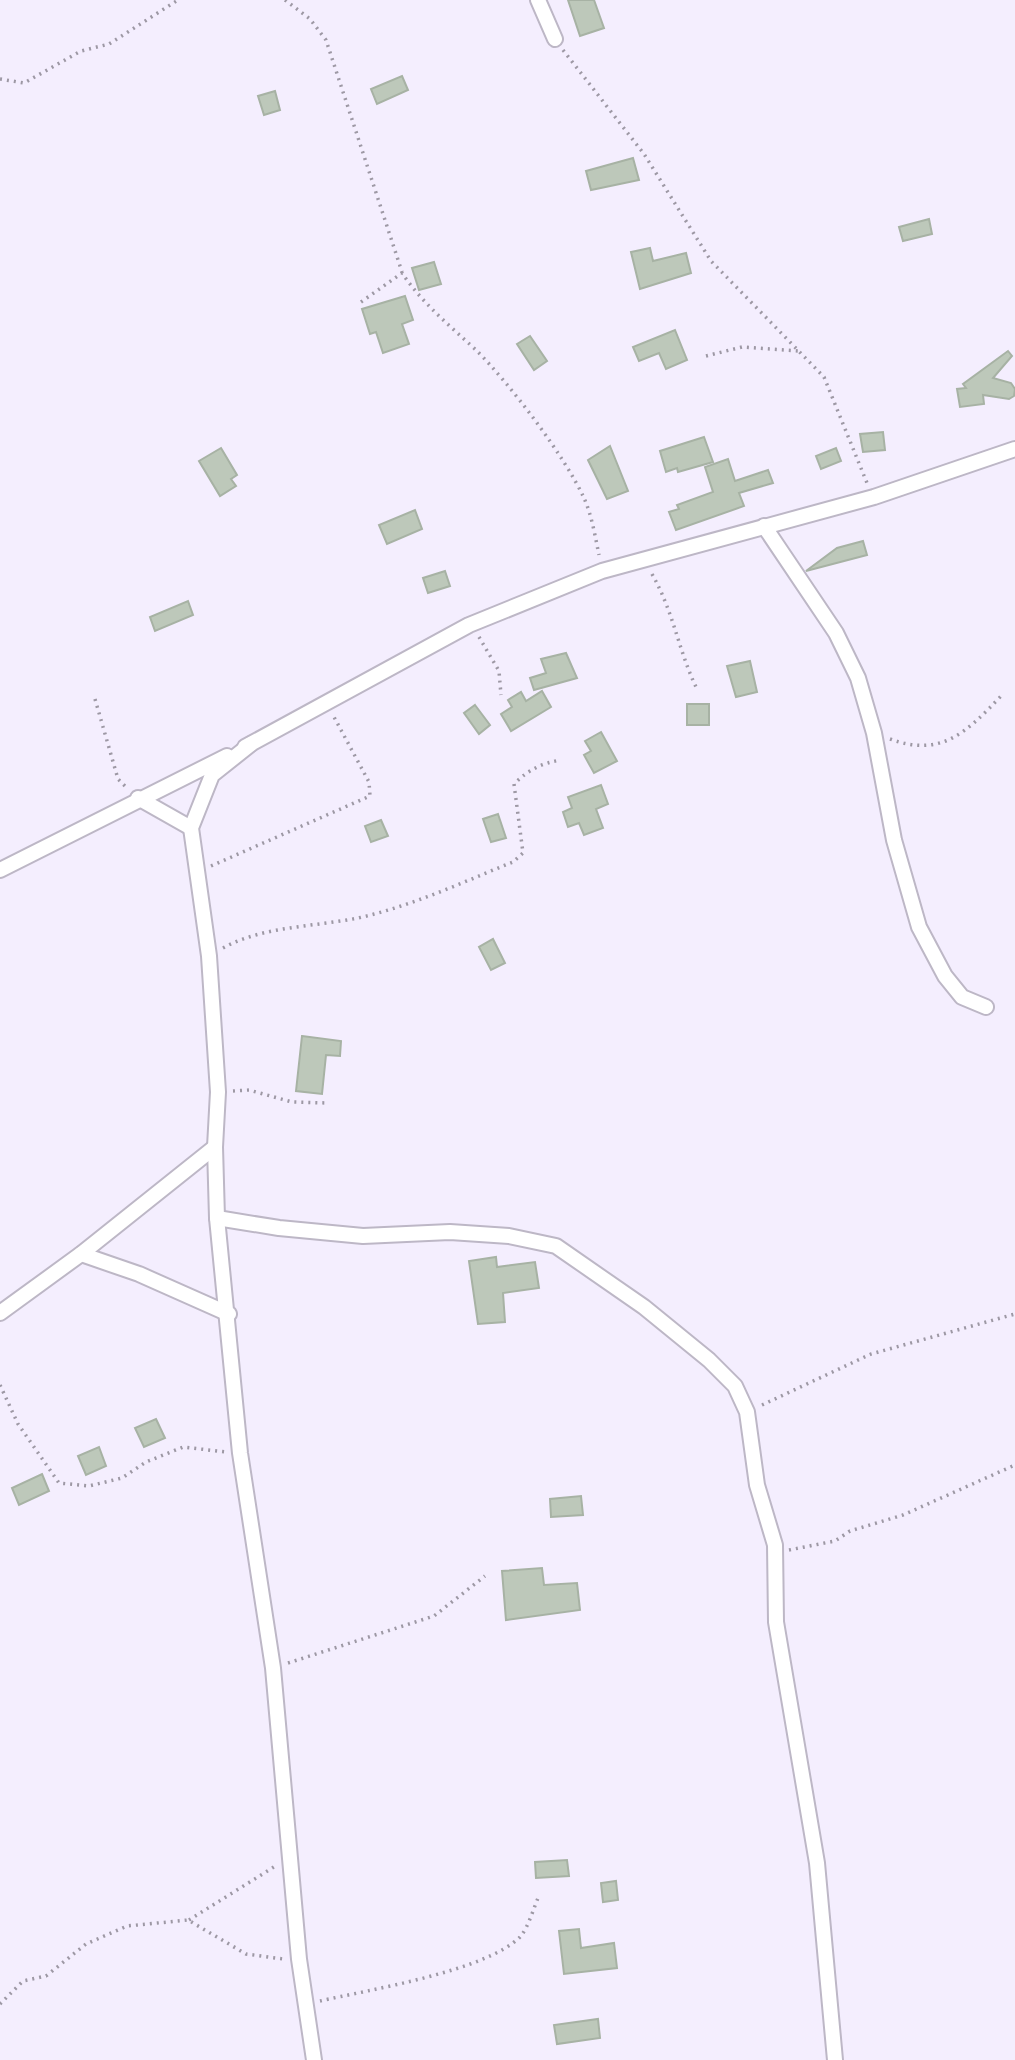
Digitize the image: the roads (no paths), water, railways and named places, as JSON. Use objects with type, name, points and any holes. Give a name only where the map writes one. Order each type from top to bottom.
[{"type":"street","points":[[538,0],[555,39]]},
{"type":"street","points":[[0,870],[138,798],[251,744],[469,625],[602,571],[874,497],[1015,449]]},
{"type":"street","points":[[764,526],[836,633],[858,678],[874,733],[894,840],[919,927],[945,976],[962,997],[986,1007]]},
{"type":"street","points":[[251,744],[212,775],[191,828],[209,956],[218,1092],[215,1147],[217,1218],[229,1314],[240,1453],[273,1668],[299,1959],[314,2060]]},
{"type":"street","points":[[138,798],[191,828]]},
{"type":"street","points":[[0,1313],[81,1254],[215,1147]]},
{"type":"street","points":[[217,1218],[279,1228],[363,1236],[450,1232],[509,1236],[556,1247],[644,1307],[709,1360],[735,1386],[747,1412],[757,1485],[775,1545],[776,1622],[817,1863],[835,2060]]},
{"type":"street","points":[[81,1254],[139,1274],[229,1314]]}]
